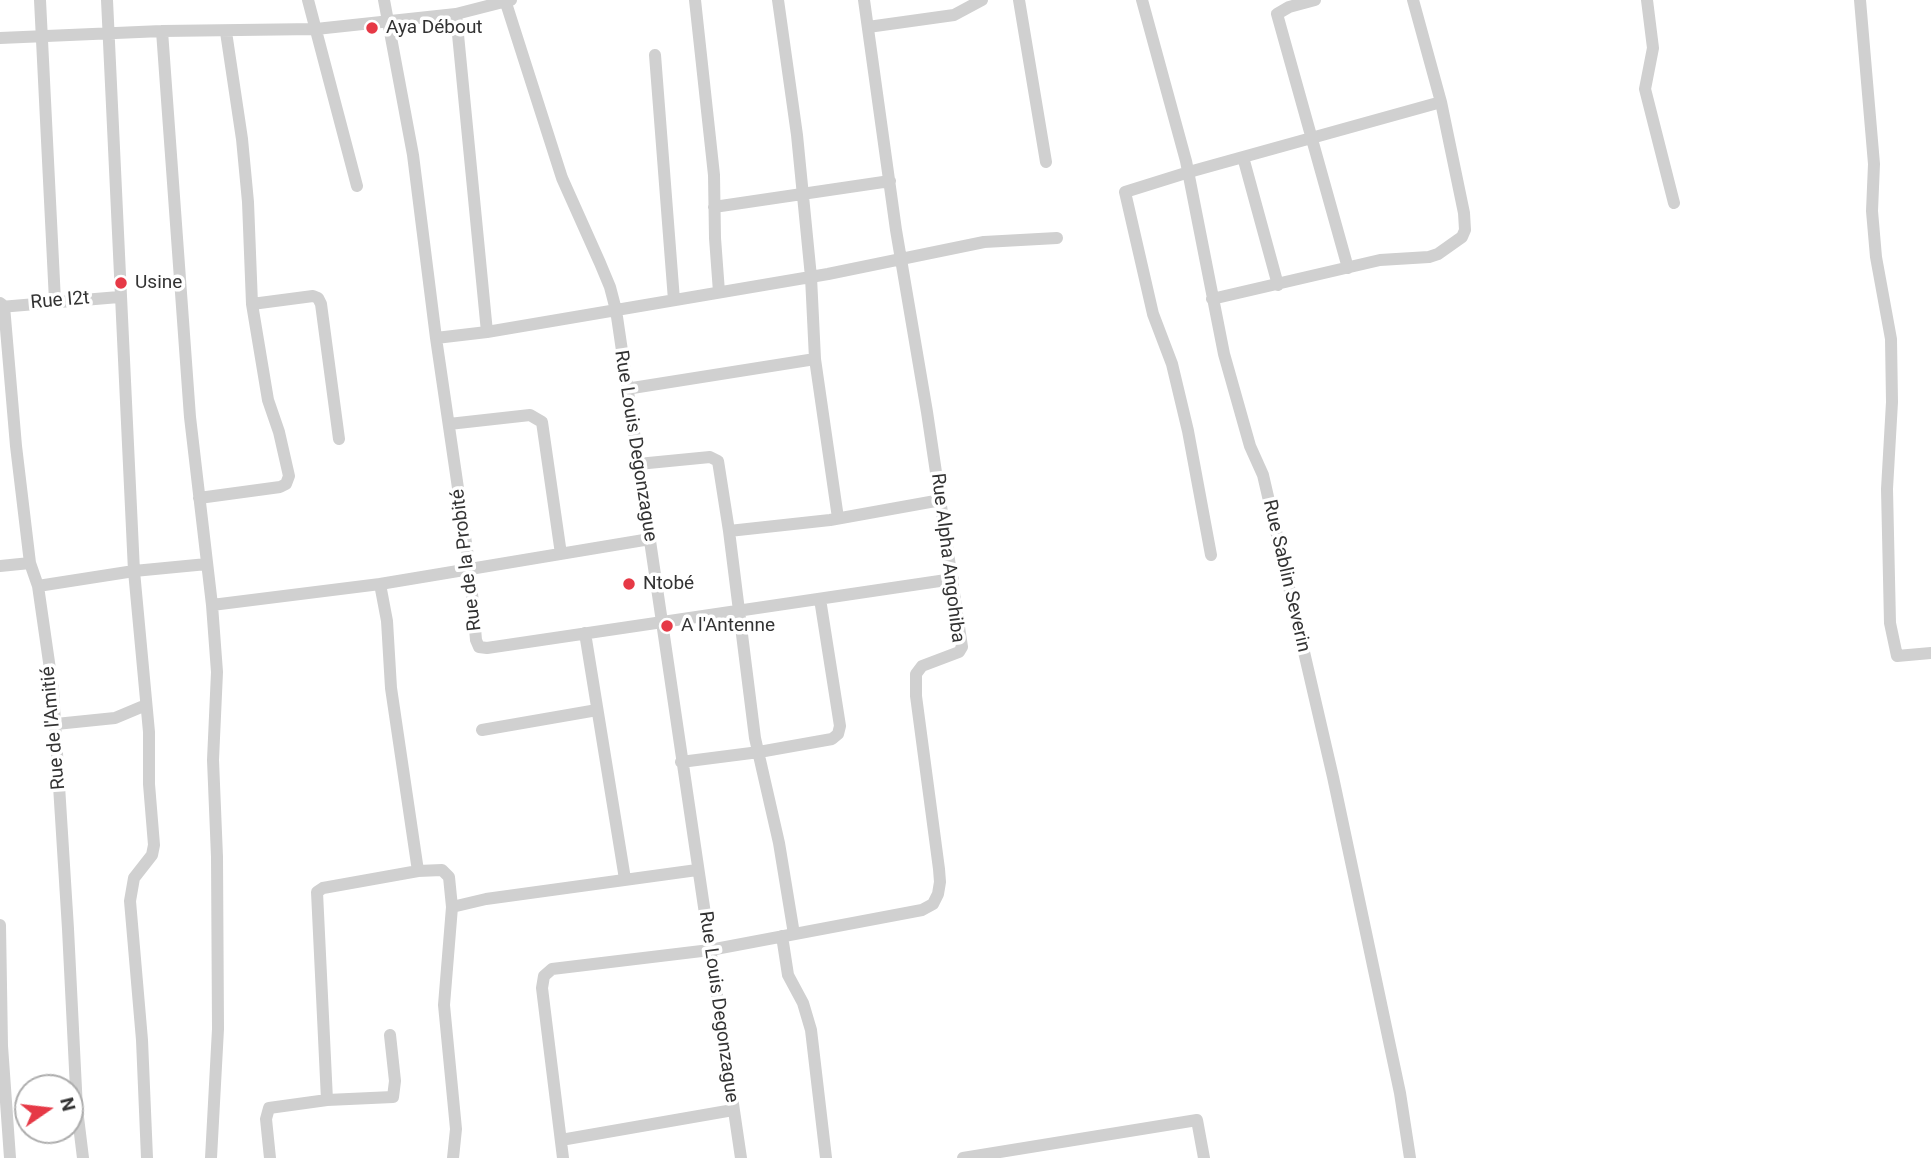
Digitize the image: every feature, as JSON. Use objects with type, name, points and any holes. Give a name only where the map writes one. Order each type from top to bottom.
[{"type":"street","points":[[40,0],[55,301]]},
{"type":"street","points":[[107,0],[134,571],[146,705],[154,845],[152,855],[134,878],[130,901],[142,1040],[147,1158]]},
{"type":"street","points":[[308,0],[357,186]]},
{"type":"street","name":"Rue de la Probité","points":[[384,0],[413,155],[436,338],[470,570],[476,640],[480,647],[953,579]]},
{"type":"street","points":[[0,38],[162,31],[316,29],[456,15],[508,0]]},
{"type":"street","name":"Rue Louis Degonzague","points":[[508,0],[562,178],[610,287],[615,310],[741,1158]]},
{"type":"street","points":[[695,0],[714,175],[719,292]]},
{"type":"street","points":[[778,0],[811,277],[815,359],[838,518]]},
{"type":"street","name":"Rue Alpha Angohiba","points":[[561,1140],[542,988],[544,976],[552,969],[710,950],[922,910],[933,904],[938,894],[939,869],[916,696],[916,674],[922,666],[959,652],[962,647],[941,500],[901,260],[864,0]]},
{"type":"street","points":[[868,27],[946,17],[982,0]]},
{"type":"street","points":[[1019,0],[1046,162]]},
{"type":"street","name":"Rue Sablin Severin","points":[[1142,0],[1189,172],[1224,354],[1250,446],[1263,475],[1324,738],[1400,1093],[1410,1158]]},
{"type":"street","points":[[1315,0],[1289,7],[1277,14],[1348,268]]},
{"type":"street","points":[[1212,299],[1380,260],[1429,257],[1447,249],[1462,237],[1465,230],[1464,213],[1441,102],[1413,0]]},
{"type":"street","points":[[1647,0],[1653,48],[1646,89],[1674,203]]},
{"type":"street","points":[[1860,0],[1874,164],[1872,211],[1876,257],[1891,339],[1892,402],[1887,489],[1890,623],[1897,656],[1931,653]]},
{"type":"street","points":[[456,15],[487,332]]},
{"type":"street","points":[[162,31],[190,417],[217,672],[213,760],[218,982],[211,1158]]},
{"type":"street","points":[[199,498],[280,487],[286,484],[289,476],[268,400],[252,304],[248,202],[226,32]]},
{"type":"street","points":[[655,55],[674,300]]},
{"type":"street","points":[[1211,555],[1188,431],[1172,364],[1153,314],[1125,197],[1127,190],[1441,102]]},
{"type":"street","points":[[1243,157],[1278,285]]},
{"type":"street","points":[[714,206],[890,181]]},
{"type":"street","points":[[436,338],[487,332],[811,277],[984,242],[1057,238]]},
{"type":"street","points":[[252,304],[313,296],[318,299],[321,304],[340,439]]},
{"type":"street","name":"Rue I2t","points":[[1,305],[119,297]]},
{"type":"street","name":"Rue de l'Amitié","points":[[1,305],[30,563],[38,586],[56,724],[77,1109],[83,1158]]},
{"type":"street","points":[[626,389],[815,359]]},
{"type":"street","points":[[449,424],[530,415],[542,422],[561,554]]},
{"type":"street","points":[[638,464],[710,457],[718,461],[755,737],[760,752],[788,935],[788,975],[803,1003],[811,1030],[826,1158]]},
{"type":"street","points":[[729,531],[838,518],[941,500]]},
{"type":"street","points":[[212,605],[380,584],[650,539]]},
{"type":"street","points":[[0,566],[30,563]]},
{"type":"street","points":[[38,586],[134,571],[207,564]]},
{"type":"street","points":[[380,584],[387,621],[391,688],[418,871]]},
{"type":"street","points":[[681,762],[760,752],[832,739],[838,734],[840,726],[820,598]]},
{"type":"street","points":[[585,633],[625,880]]},
{"type":"street","points":[[56,724],[115,718],[146,705]]},
{"type":"street","points":[[482,730],[597,710]]},
{"type":"street","points":[[327,1100],[317,892],[323,888],[418,871],[442,870],[449,877],[452,907],[444,1005],[456,1129],[453,1158]]},
{"type":"street","points":[[452,907],[697,870]]},
{"type":"street","points":[[0,925],[1,1046],[4,1112],[10,1158]]},
{"type":"street","points":[[270,1158],[266,1119],[269,1108],[327,1100],[393,1097],[395,1081],[390,1035]]},
{"type":"street","points":[[563,1158],[561,1140],[733,1110]]},
{"type":"street","points":[[962,1158],[1197,1120],[1204,1158]]},
{"type":"place","name":"Aya Débout","points":[[372,28]]},
{"type":"place","name":"Usine","points":[[121,283]]},
{"type":"place","name":"Ntobé","points":[[629,584]]},
{"type":"place","name":"A l'Antenne","points":[[667,626]]}]
